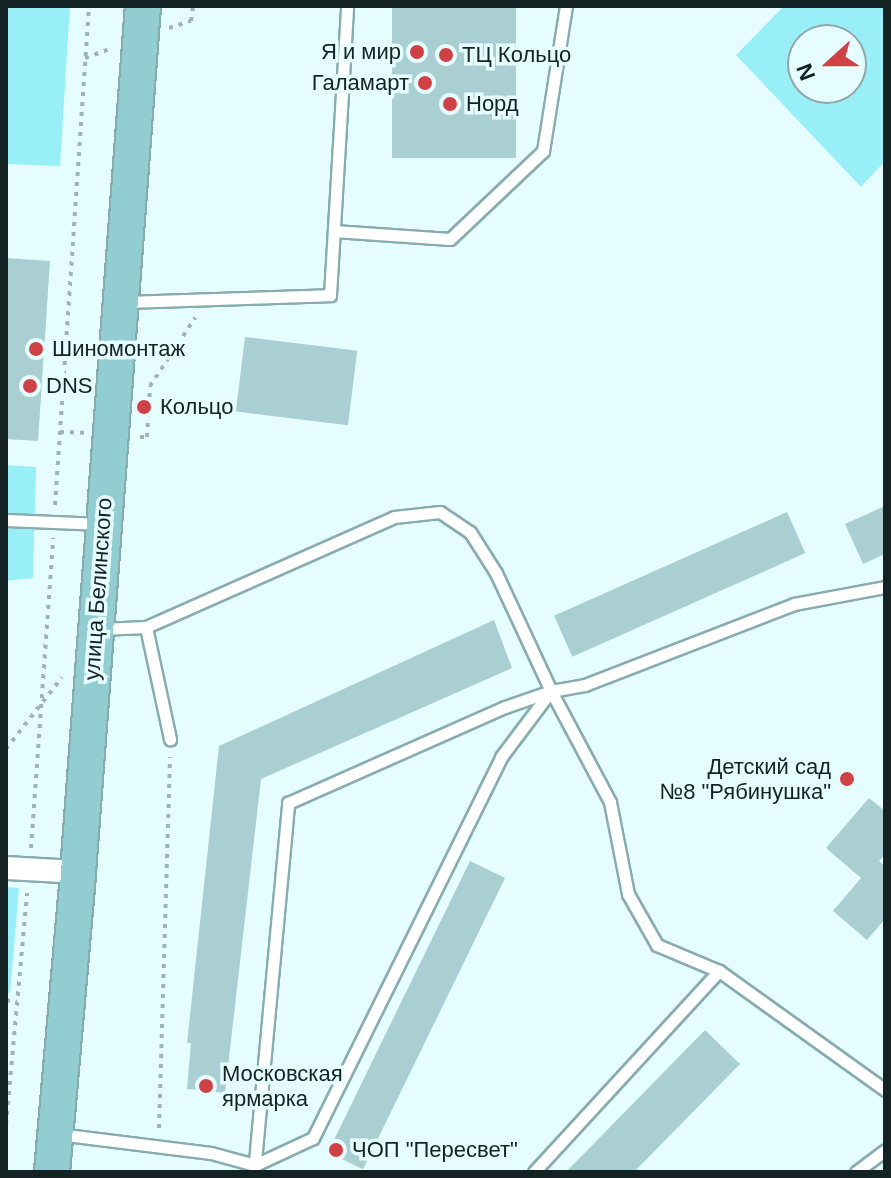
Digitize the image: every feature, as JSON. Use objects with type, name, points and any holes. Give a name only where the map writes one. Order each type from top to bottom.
[{"type":"main road","name":"улица Белинского","points":[[52,1172],[78,872],[143,6]]},
{"type":"street","points":[[6,868],[78,872]]},
{"type":"lane","points":[[120,303],[330,295],[347,6]]},
{"type":"lane","points":[[334,231],[450,239],[543,151],[566,6]]},
{"type":"lane","points":[[95,629],[146,627],[394,517],[440,512],[470,532],[496,573],[551,691],[610,802],[628,894],[657,945],[719,971],[885,1090]]},
{"type":"lane","points":[[6,520],[102,524]]},
{"type":"lane","points":[[255,1168],[288,803],[505,707],[551,691],[585,685],[794,604],[885,587]]},
{"type":"lane","points":[[146,627],[170,739]]},
{"type":"lane","points":[[55,1134],[211,1153],[255,1168],[313,1138],[501,757],[551,691]]},
{"type":"lane","points":[[534,1172],[719,971]]},
{"type":"lane","points":[[856,1172],[885,1150]]},
{"type":"path","points":[[6,1125],[41,708],[89,6]]},
{"type":"path","points":[[6,749],[41,708],[64,674]]},
{"type":"path","points":[[158,1147],[170,739]]},
{"type":"path","points":[[6,1000],[17,1002]]},
{"type":"shaded area","points":[[6,6],[70,6],[60,166],[6,164]]},
{"type":"shaded area","points":[[784,6],[885,6],[885,161],[861,187],[736,55]]},
{"type":"shaded area","points":[[6,465],[36,467],[33,578],[6,581]]},
{"type":"shaded area","points":[[6,887],[19,888],[10,993],[6,993]]},
{"type":"building","points":[[392,6],[516,6],[516,158],[392,158]]},
{"type":"building","points":[[6,258],[50,261],[38,441],[6,439]]},
{"type":"building","points":[[245,337],[357,351],[348,425],[236,411]]},
{"type":"building","points":[[885,506],[885,554],[863,564],[845,524]]},
{"type":"building","points":[[787,512],[805,553],[572,657],[554,616]]},
{"type":"building","points":[[494,620],[512,668],[261,779],[225,1093],[187,1089],[191,1043],[187,1043],[219,746]]},
{"type":"building","points":[[869,798],[885,811],[885,854],[879,861],[885,866],[885,919],[867,940],[833,911],[861,878],[826,848]]},
{"type":"building","points":[[470,861],[505,878],[363,1169],[328,1152]]},
{"type":"building","points":[[705,1030],[740,1064],[634,1172],[566,1172]]},
{"type":"place","name":"Я и мир","points":[[417,52]]},
{"type":"place","name":"ТЦ Кольцо","points":[[446,55]]},
{"type":"place","name":"Галамарт","points":[[425,83]]},
{"type":"place","name":"Норд","points":[[450,104]]},
{"type":"place","name":"Шиномонтаж","points":[[36,349]]},
{"type":"place","name":"DNS","points":[[30,386]]},
{"type":"place","name":"Кольцо","points":[[144,407]]},
{"type":"place","name":"Детский сад №8 \"Рябинушка\"","points":[[847,779]]},
{"type":"place","name":"Московская ярмарка","points":[[206,1086]]},
{"type":"place","name":"ЧОП \"Пересвет\"","points":[[336,1150]]}]
